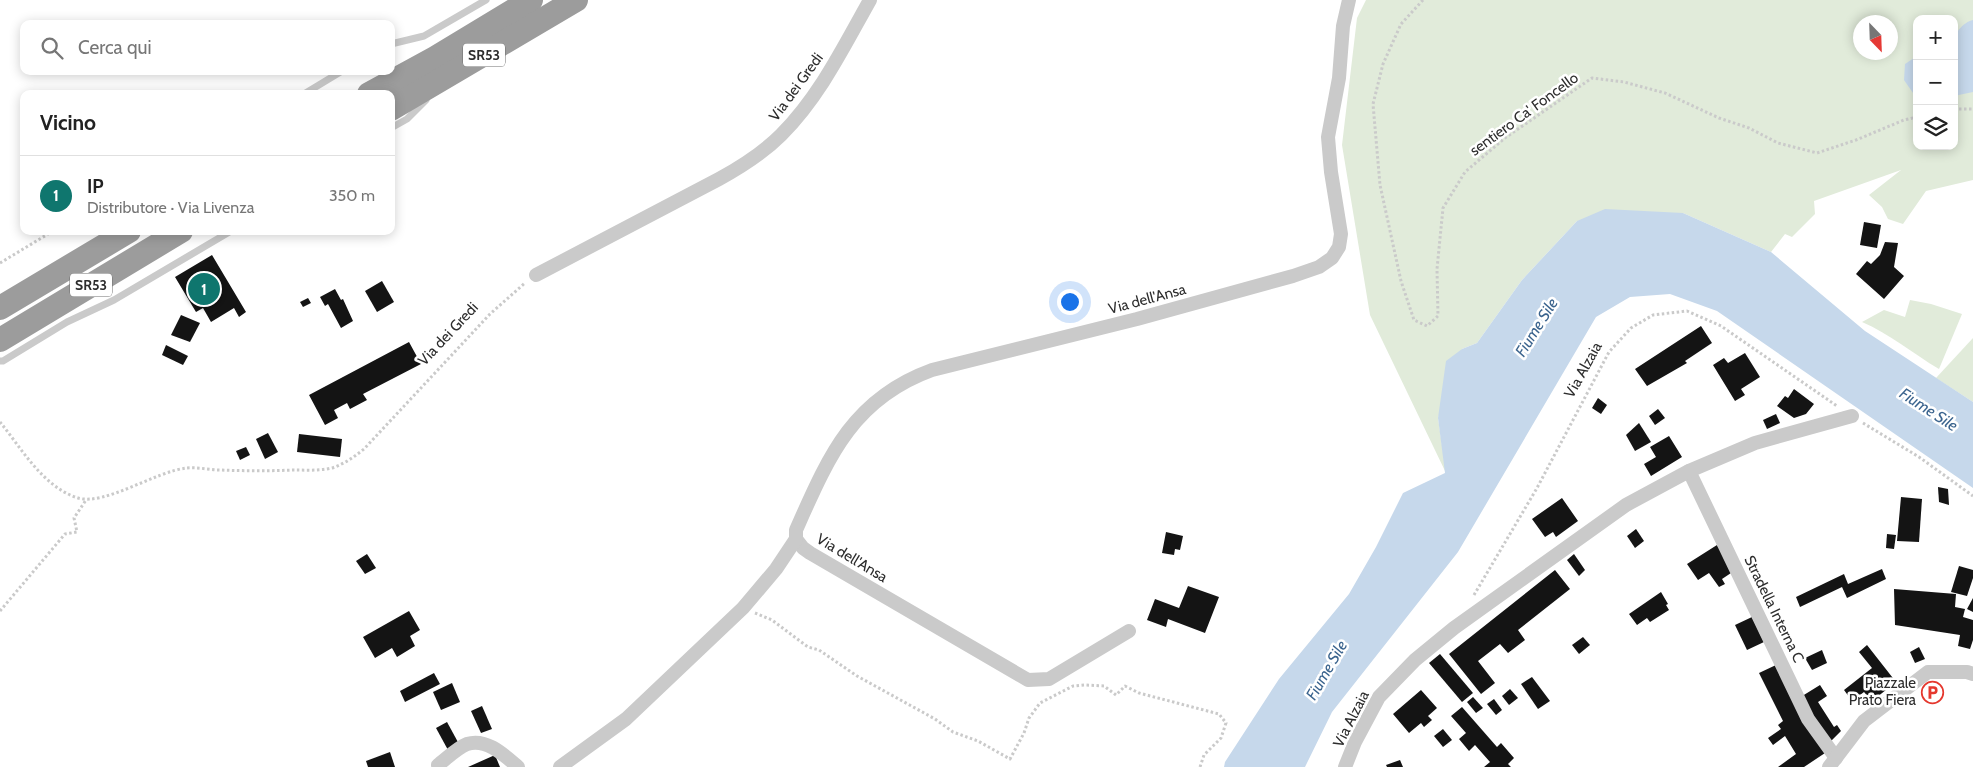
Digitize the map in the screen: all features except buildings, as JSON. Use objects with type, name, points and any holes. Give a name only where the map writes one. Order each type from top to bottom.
[{"type":"highway","name":"SR53","points":[[376,90],[435,58],[531,0]]},
{"type":"highway","name":"SR53","points":[[395,107],[576,0]]},
{"type":"highway","name":"SR53","points":[[0,308],[122,235]]},
{"type":"highway","name":"SR53","points":[[0,340],[174,235]]},
{"type":"street","name":"Via dei Gredi","points":[[536,275],[719,179],[742,166],[769,146],[795,120],[816,93],[870,0]]},
{"type":"street","name":"Via dell'Ansa","points":[[1129,631],[1049,679],[1028,680],[810,553],[799,544],[796,539],[796,530],[837,444],[862,413],[886,392],[899,384],[932,370],[1137,319],[1293,276],[1319,267],[1332,258],[1340,247],[1342,234],[1331,172],[1328,137],[1339,78],[1343,26],[1349,0]]},
{"type":"street","name":"Via Alzaia","points":[[1345,767],[1355,742],[1379,697],[1415,660],[1454,628],[1626,505],[1689,471],[1755,443],[1852,416]]},
{"type":"street","name":"Stradella Interna C","points":[[1689,471],[1808,719],[1833,762]]},
{"type":"street","name":"Via dell'Ansa","points":[[560,767],[626,719],[743,608],[776,569],[796,539]]},
{"type":"street","points":[[1833,762],[1864,721],[1928,672],[1967,672],[1973,674]]},
{"type":"street","points":[[438,765],[466,744],[481,743],[498,750],[518,767]]},
{"type":"lane","points":[[395,43],[424,36],[486,0]]},
{"type":"lane","points":[[395,126],[407,119],[452,74]]},
{"type":"lane","points":[[311,90],[335,75]]},
{"type":"lane","points":[[0,361],[67,322],[114,300],[224,235]]},
{"type":"path","name":"sentiero Ca' Foncello","points":[[1423,0],[1401,24],[1383,64],[1373,104],[1380,185],[1401,281],[1414,320],[1427,326],[1438,316],[1437,269],[1443,208],[1465,172],[1505,138],[1592,78],[1624,82],[1665,93],[1719,118],[1749,128],[1778,144],[1818,153],[1913,118]]},
{"type":"path","points":[[1958,109],[1973,109]]},
{"type":"path","points":[[0,263],[46,235]]},
{"type":"path","name":"Via dei Gredi","points":[[86,500],[102,497],[180,469],[322,470],[348,461],[371,442],[505,299],[536,275]]},
{"type":"path","name":"Via Alzaia","points":[[1474,596],[1537,488],[1609,352],[1631,328],[1652,315],[1688,310],[1721,326],[1852,416],[1919,457],[1973,496]]},
{"type":"path","points":[[0,422],[36,468],[54,485],[69,494],[86,500],[74,518],[77,532],[65,534],[0,611]]},
{"type":"path","points":[[743,608],[772,620],[808,647],[819,650],[857,676],[935,719],[953,732],[978,741],[1010,759],[1024,733],[1029,718],[1040,703],[1073,686],[1085,684],[1104,686],[1116,695],[1125,686],[1139,693],[1219,714],[1226,723],[1221,738],[1204,755],[1200,767]]},
{"type":"green space","points":[[1366,0],[1973,0],[1973,180],[1926,191],[1903,224],[1888,219],[1882,207],[1869,195],[1901,170],[1814,201],[1815,214],[1792,237],[1785,234],[1771,252],[1683,213],[1577,221],[1522,280],[1477,343],[1462,349],[1438,418],[1446,473],[1370,315],[1342,145],[1357,18]]},
{"type":"green space","points":[[1910,300],[1931,304],[1962,314],[1939,369],[1892,338],[1862,322],[1884,310],[1905,317]]},
{"type":"green space","points":[[1973,338],[1973,402],[1936,378]]},
{"type":"water","points":[[1973,20],[1973,92],[1958,95],[1958,30]]},
{"type":"water","points":[[1913,59],[1913,93],[1904,80],[1905,64]]},
{"type":"water","name":"Fiume Sile","points":[[1605,209],[1683,213],[1771,252],[1865,331],[1973,402],[1973,488],[1717,311],[1670,294],[1630,297],[1596,317],[1458,552],[1332,712],[1305,767],[1224,767],[1225,762],[1279,679],[1349,594],[1376,547],[1403,493],[1445,473],[1438,418],[1446,361],[1462,349],[1477,343],[1522,280],[1577,221]]},
{"type":"place","name":"IP","points":[[204,289]]},
{"type":"place","name":"Piazzale Prato Fiera","points":[[1932,692]]}]
